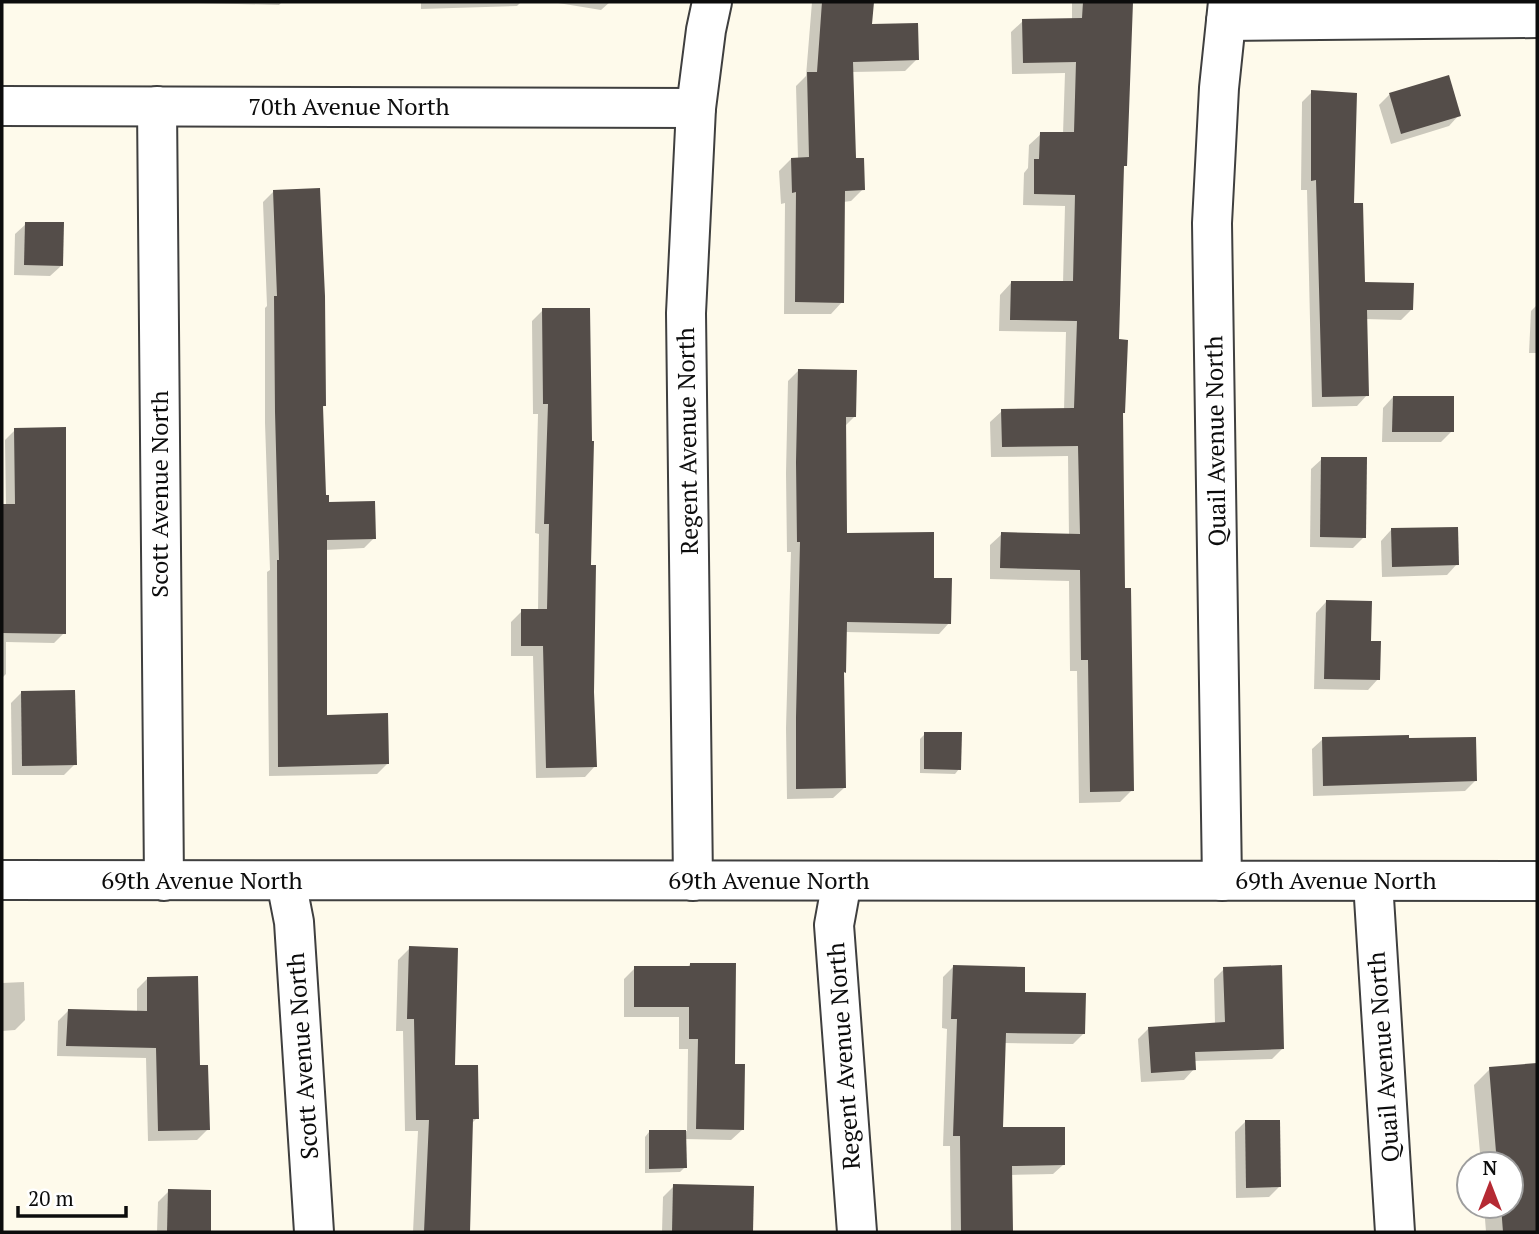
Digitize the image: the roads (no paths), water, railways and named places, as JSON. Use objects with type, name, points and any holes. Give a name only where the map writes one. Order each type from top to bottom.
[{"type":"street","name":"Regent Avenue North","points":[[693,881],[686,313],[696,108],[712,2]]},
{"type":"street","points":[[1227,12],[1537,18]]},
{"type":"street","name":"Quail Avenue North","points":[[1222,881],[1212,223],[1219,88],[1227,12]]},
{"type":"street","name":"70th Avenue North","points":[[2,106],[696,108]]},
{"type":"street","name":"Scott Avenue North","points":[[157,106],[163,881]]},
{"type":"street","name":"69th Avenue North","points":[[2,880],[1537,881]]},
{"type":"street","name":"Scott Avenue North","points":[[286,881],[294,922],[314,1232]]},
{"type":"street","name":"Regent Avenue North","points":[[842,881],[834,925],[857,1232]]},
{"type":"street","name":"Quail Avenue North","points":[[1373,882],[1395,1232]]}]
